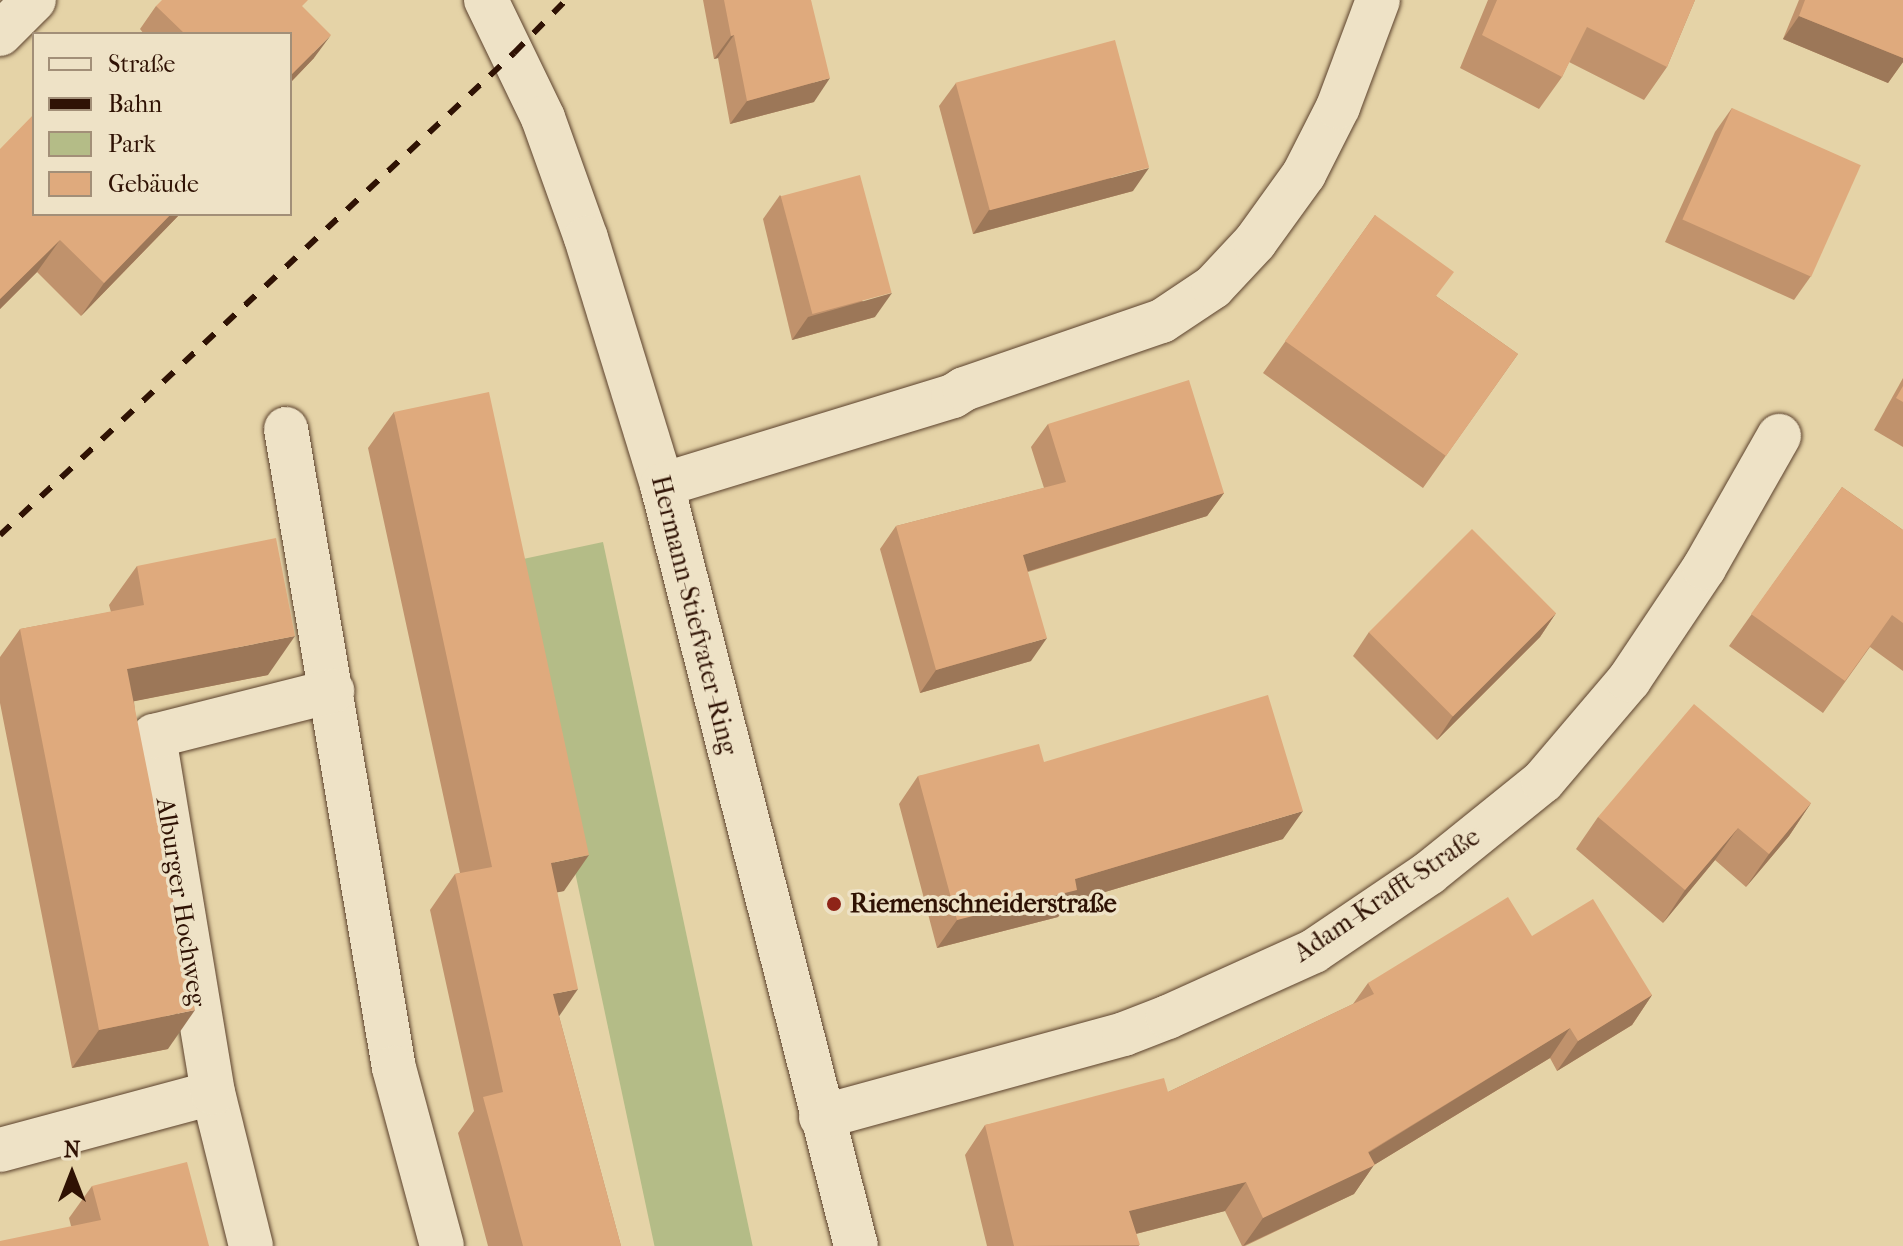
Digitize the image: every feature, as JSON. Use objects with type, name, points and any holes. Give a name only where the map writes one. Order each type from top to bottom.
[{"type":"street","points":[[0,34],[34,0]]},
{"type":"street","name":"Hermann-Stiefvater-Ring","points":[[486,0],[543,118],[586,238],[662,485],[856,1246]]},
{"type":"street","points":[[662,485],[953,396],[964,389],[1162,321],[1213,287],[1255,242],[1304,174],[1338,107],[1378,0]]},
{"type":"street","points":[[286,429],[394,1068],[442,1246]]},
{"type":"street","name":"Adam-Krafft-Straße","points":[[821,1117],[1124,1034],[1168,1017],[1314,951],[1429,873],[1543,781],[1629,680],[1704,568],[1779,436]]},
{"type":"street","name":"Alburger Hochweg","points":[[251,1246],[213,1093],[154,736],[332,691]]},
{"type":"street","points":[[0,1150],[213,1093]]},
{"type":"green space","points":[[603,542],[753,1246],[654,1246],[509,562]]},
{"type":"building","points":[[162,0],[308,0],[302,6],[331,35],[292,74],[292,32],[183,32],[156,6]]},
{"type":"building","points":[[724,0],[811,0],[830,78],[747,101]]},
{"type":"building","points":[[1497,0],[1695,0],[1667,67],[1587,27],[1562,77],[1482,35]]},
{"type":"building","points":[[1805,0],[1903,0],[1903,58],[1799,16]]},
{"type":"building","points":[[1115,40],[1149,168],[990,210],[956,83]]},
{"type":"building","points":[[1732,108],[1861,165],[1811,277],[1682,219]]},
{"type":"building","points":[[32,116],[32,216],[169,216],[104,283],[60,240],[0,299],[0,149]]},
{"type":"building","points":[[860,175],[892,293],[812,314],[781,196]]},
{"type":"building","points":[[1375,215],[1454,272],[1436,296],[1518,354],[1446,456],[1285,341]]},
{"type":"building","points":[[1189,380],[1224,493],[1023,555],[1047,638],[936,670],[896,526],[1066,482],[1048,424]]},
{"type":"building","points":[[1903,386],[1903,402],[1896,398]]},
{"type":"building","points":[[489,392],[589,855],[551,863],[578,989],[553,994],[621,1246],[523,1246],[483,1097],[503,1092],[455,874],[492,867],[394,412]]},
{"type":"building","points":[[1842,487],[1903,530],[1903,623],[1892,615],[1845,681],[1751,614]]},
{"type":"building","points":[[1472,529],[1556,613],[1453,716],[1369,632]]},
{"type":"building","points":[[276,538],[295,636],[127,669],[195,1010],[99,1030],[20,629],[144,605],[137,566]]},
{"type":"building","points":[[1268,695],[1303,811],[1075,879],[1077,890],[957,920],[918,776],[1039,744],[1044,762]]},
{"type":"building","points":[[1694,704],[1811,803],[1769,854],[1738,828],[1685,890],[1598,817]]},
{"type":"building","points":[[1508,897],[1532,936],[1593,899],[1652,995],[1578,1041],[1570,1028],[1368,1152],[1375,1165],[1263,1218],[1246,1182],[1129,1211],[1140,1245],[1014,1246],[985,1125],[1164,1078],[1168,1092],[1374,994],[1368,983]]},
{"type":"building","points":[[187,1162],[209,1246],[0,1246],[0,1241],[101,1220],[92,1186]]},
{"type":"railway","points":[[0,535],[514,53],[566,0]]},
{"type":"place","name":"Riemenschneiderstraße","points":[[834,904]]}]
